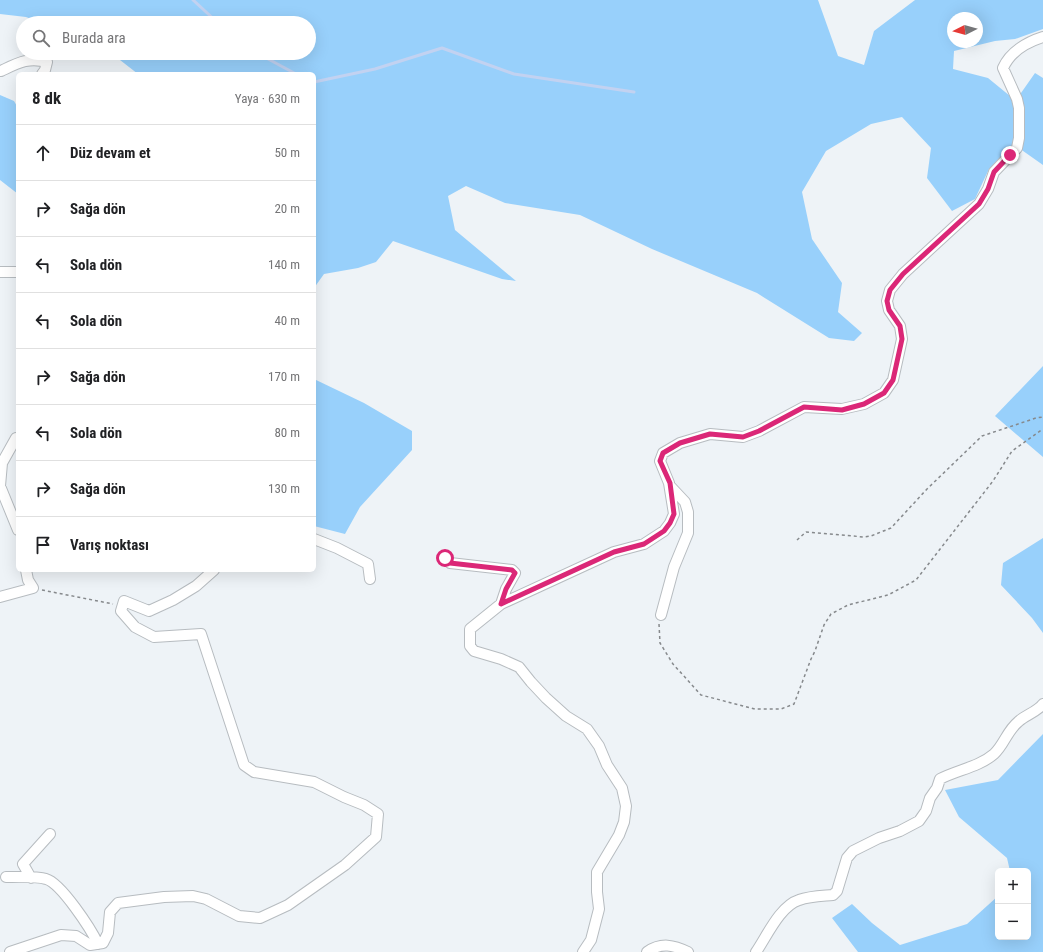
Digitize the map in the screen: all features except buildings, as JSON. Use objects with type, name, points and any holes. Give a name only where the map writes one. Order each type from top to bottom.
[{"type":"street","points":[[583,952],[591,940],[599,909],[597,872],[619,835],[624,822],[626,806],[622,788],[607,765],[599,746],[587,729],[566,716],[546,698],[519,667],[501,659],[474,651],[470,646],[470,629],[501,604],[614,552],[644,544],[664,531],[674,514],[670,486],[660,461],[663,453],[680,443],[710,434],[743,437],[759,431],[804,407],[842,410],[864,404],[884,393],[893,380],[902,339],[900,326],[889,310],[888,306],[887,301],[890,290],[903,274],[979,204],[988,189],[994,172],[1017,148],[1019,138],[1017,99],[1003,68],[1011,54],[1033,40],[1043,37]]},
{"type":"street","points":[[1,71],[22,61],[30,60]]},
{"type":"street","points":[[40,60],[47,62],[44,72]]},
{"type":"street","points":[[0,272],[16,272]]},
{"type":"street","points":[[16,438],[2,463],[0,486],[16,525]]},
{"type":"street","points":[[660,615],[674,567],[688,533],[688,512],[686,502],[670,486]]},
{"type":"street","points":[[316,540],[337,548],[368,564],[370,579]]},
{"type":"street","points":[[445,558],[450,563],[512,570],[515,573],[506,589],[501,604]]},
{"type":"street","points":[[0,598],[33,588],[28,580],[26,572]]},
{"type":"street","points":[[10,952],[61,935],[76,936],[90,945],[102,943],[108,933],[110,912],[118,904],[164,897],[193,896],[206,899],[239,916],[260,918],[288,905],[345,865],[376,837],[378,814],[364,805],[314,782],[254,772],[244,765],[200,634],[154,637],[135,627],[121,611],[124,601],[149,611],[196,586],[212,572]]},
{"type":"street","points":[[756,952],[787,907],[804,898],[834,895],[837,891],[847,858],[853,851],[879,838],[900,831],[919,821],[926,811],[930,798],[937,788],[940,779],[993,755],[1010,730],[1018,722],[1043,704]]},
{"type":"street","points":[[31,878],[23,864],[50,834]]},
{"type":"street","points":[[6,877],[46,879],[57,886],[90,928],[98,944]]},
{"type":"street","points":[[647,952],[662,945],[676,946],[688,952]]},
{"type":"path","points":[[797,540],[806,532],[864,537],[871,536],[891,528],[927,489],[982,436],[1043,417]]},
{"type":"path","points":[[660,615],[660,643],[673,664],[701,695],[755,709],[782,709],[794,704],[824,625],[831,614],[848,605],[888,595],[916,580],[993,481],[1012,452],[1043,429]]},
{"type":"path","points":[[33,588],[123,606]]},
{"type":"shaded area","points":[[0,0],[818,0],[838,56],[864,65],[874,31],[915,0],[1043,0],[1043,29],[1015,39],[983,44],[983,12],[947,12],[947,48],[966,48],[954,51],[953,69],[988,78],[1010,96],[1021,93],[1035,73],[1043,78],[1043,165],[1013,144],[989,169],[975,199],[952,211],[927,178],[931,148],[902,117],[871,124],[826,151],[802,192],[812,239],[842,283],[838,312],[862,333],[854,341],[829,338],[757,293],[652,249],[580,215],[505,203],[466,186],[448,196],[455,230],[516,281],[502,279],[393,241],[376,262],[358,268],[324,274],[316,285],[316,72],[135,72],[120,60],[316,60],[316,16],[17,16],[0,14]]},
{"type":"shaded area","points":[[0,95],[14,101],[16,104],[16,192],[0,180]]},
{"type":"shaded area","points":[[1043,366],[1043,457],[995,416]]},
{"type":"shaded area","points":[[316,380],[364,403],[412,431],[412,450],[360,507],[345,534],[316,527]]},
{"type":"shaded area","points":[[1043,538],[1043,633],[1032,618],[1001,585],[1003,563]]},
{"type":"shaded area","points":[[1043,734],[1043,952],[858,952],[832,918],[852,904],[872,923],[900,945],[967,924],[995,899],[995,940],[1031,940],[1031,868],[1009,868],[1007,858],[959,817],[945,790],[998,780]]},
{"type":"waterway","points":[[193,0],[210,16]]},
{"type":"waterway","points":[[316,82],[375,69],[442,48],[514,74],[634,92]]},
{"type":"waterway","points":[[270,60],[292,72]]},
{"type":"route","points":[[445,558],[450,563],[512,570],[515,573],[506,589],[501,604],[614,552],[644,544],[664,531],[674,514],[670,483],[660,461],[663,453],[680,443],[710,434],[743,437],[759,431],[804,407],[842,410],[864,404],[884,393],[893,380],[902,339],[900,326],[889,310],[887,301],[890,290],[903,274],[979,204],[988,189],[994,172],[1010,155]]}]
